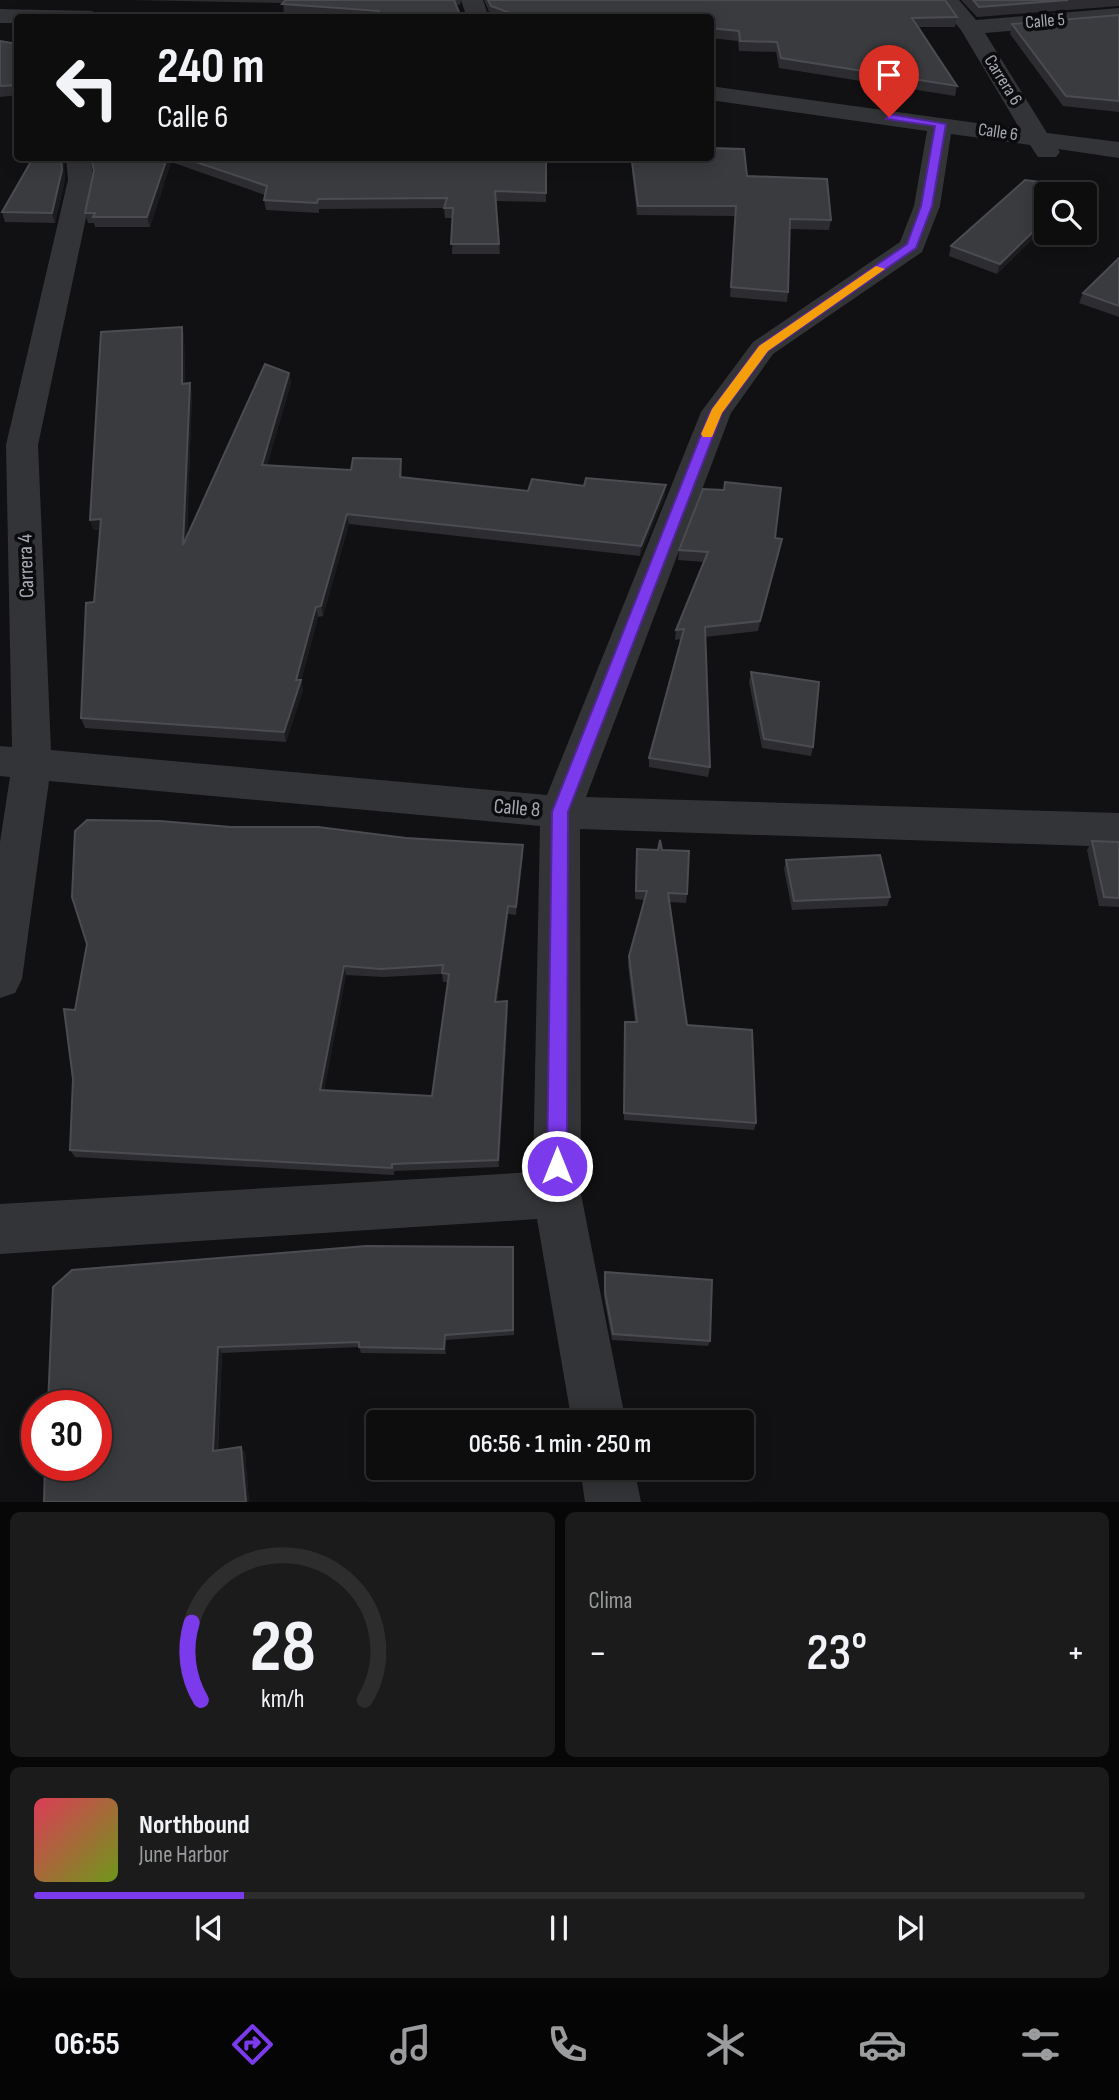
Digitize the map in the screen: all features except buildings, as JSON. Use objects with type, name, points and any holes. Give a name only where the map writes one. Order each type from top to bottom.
[{"type":"street","name":"Carrera 6","points":[[947,0],[970,27],[1054,163]]},
{"type":"street","name":"Calle 5","points":[[970,27],[1119,15]]},
{"type":"street","name":"Calle 6","points":[[714,94],[938,134],[1054,163],[1119,173]]},
{"type":"street","name":"Calle 6","points":[[714,116],[938,134],[1039,138],[1119,150]]},
{"type":"street","points":[[597,1410],[557,1194],[560,812],[716,412],[764,348],[912,246],[927,206],[938,134]]},
{"type":"street","name":"Carrera 4","points":[[0,979],[16,762],[11,440],[81,180],[78,161]]},
{"type":"street","name":"Calle 8","points":[[16,762],[560,812],[1119,830]]},
{"type":"street","points":[[0,1229],[557,1194]]},
{"type":"street","points":[[609,1480],[613,1502]]},
{"type":"slow traffic","points":[[708,434],[716,412],[764,348],[880,269]]},
{"type":"route","points":[[557,1166],[560,812],[716,412],[764,348],[912,246],[927,206],[940,124],[889,117]]}]
